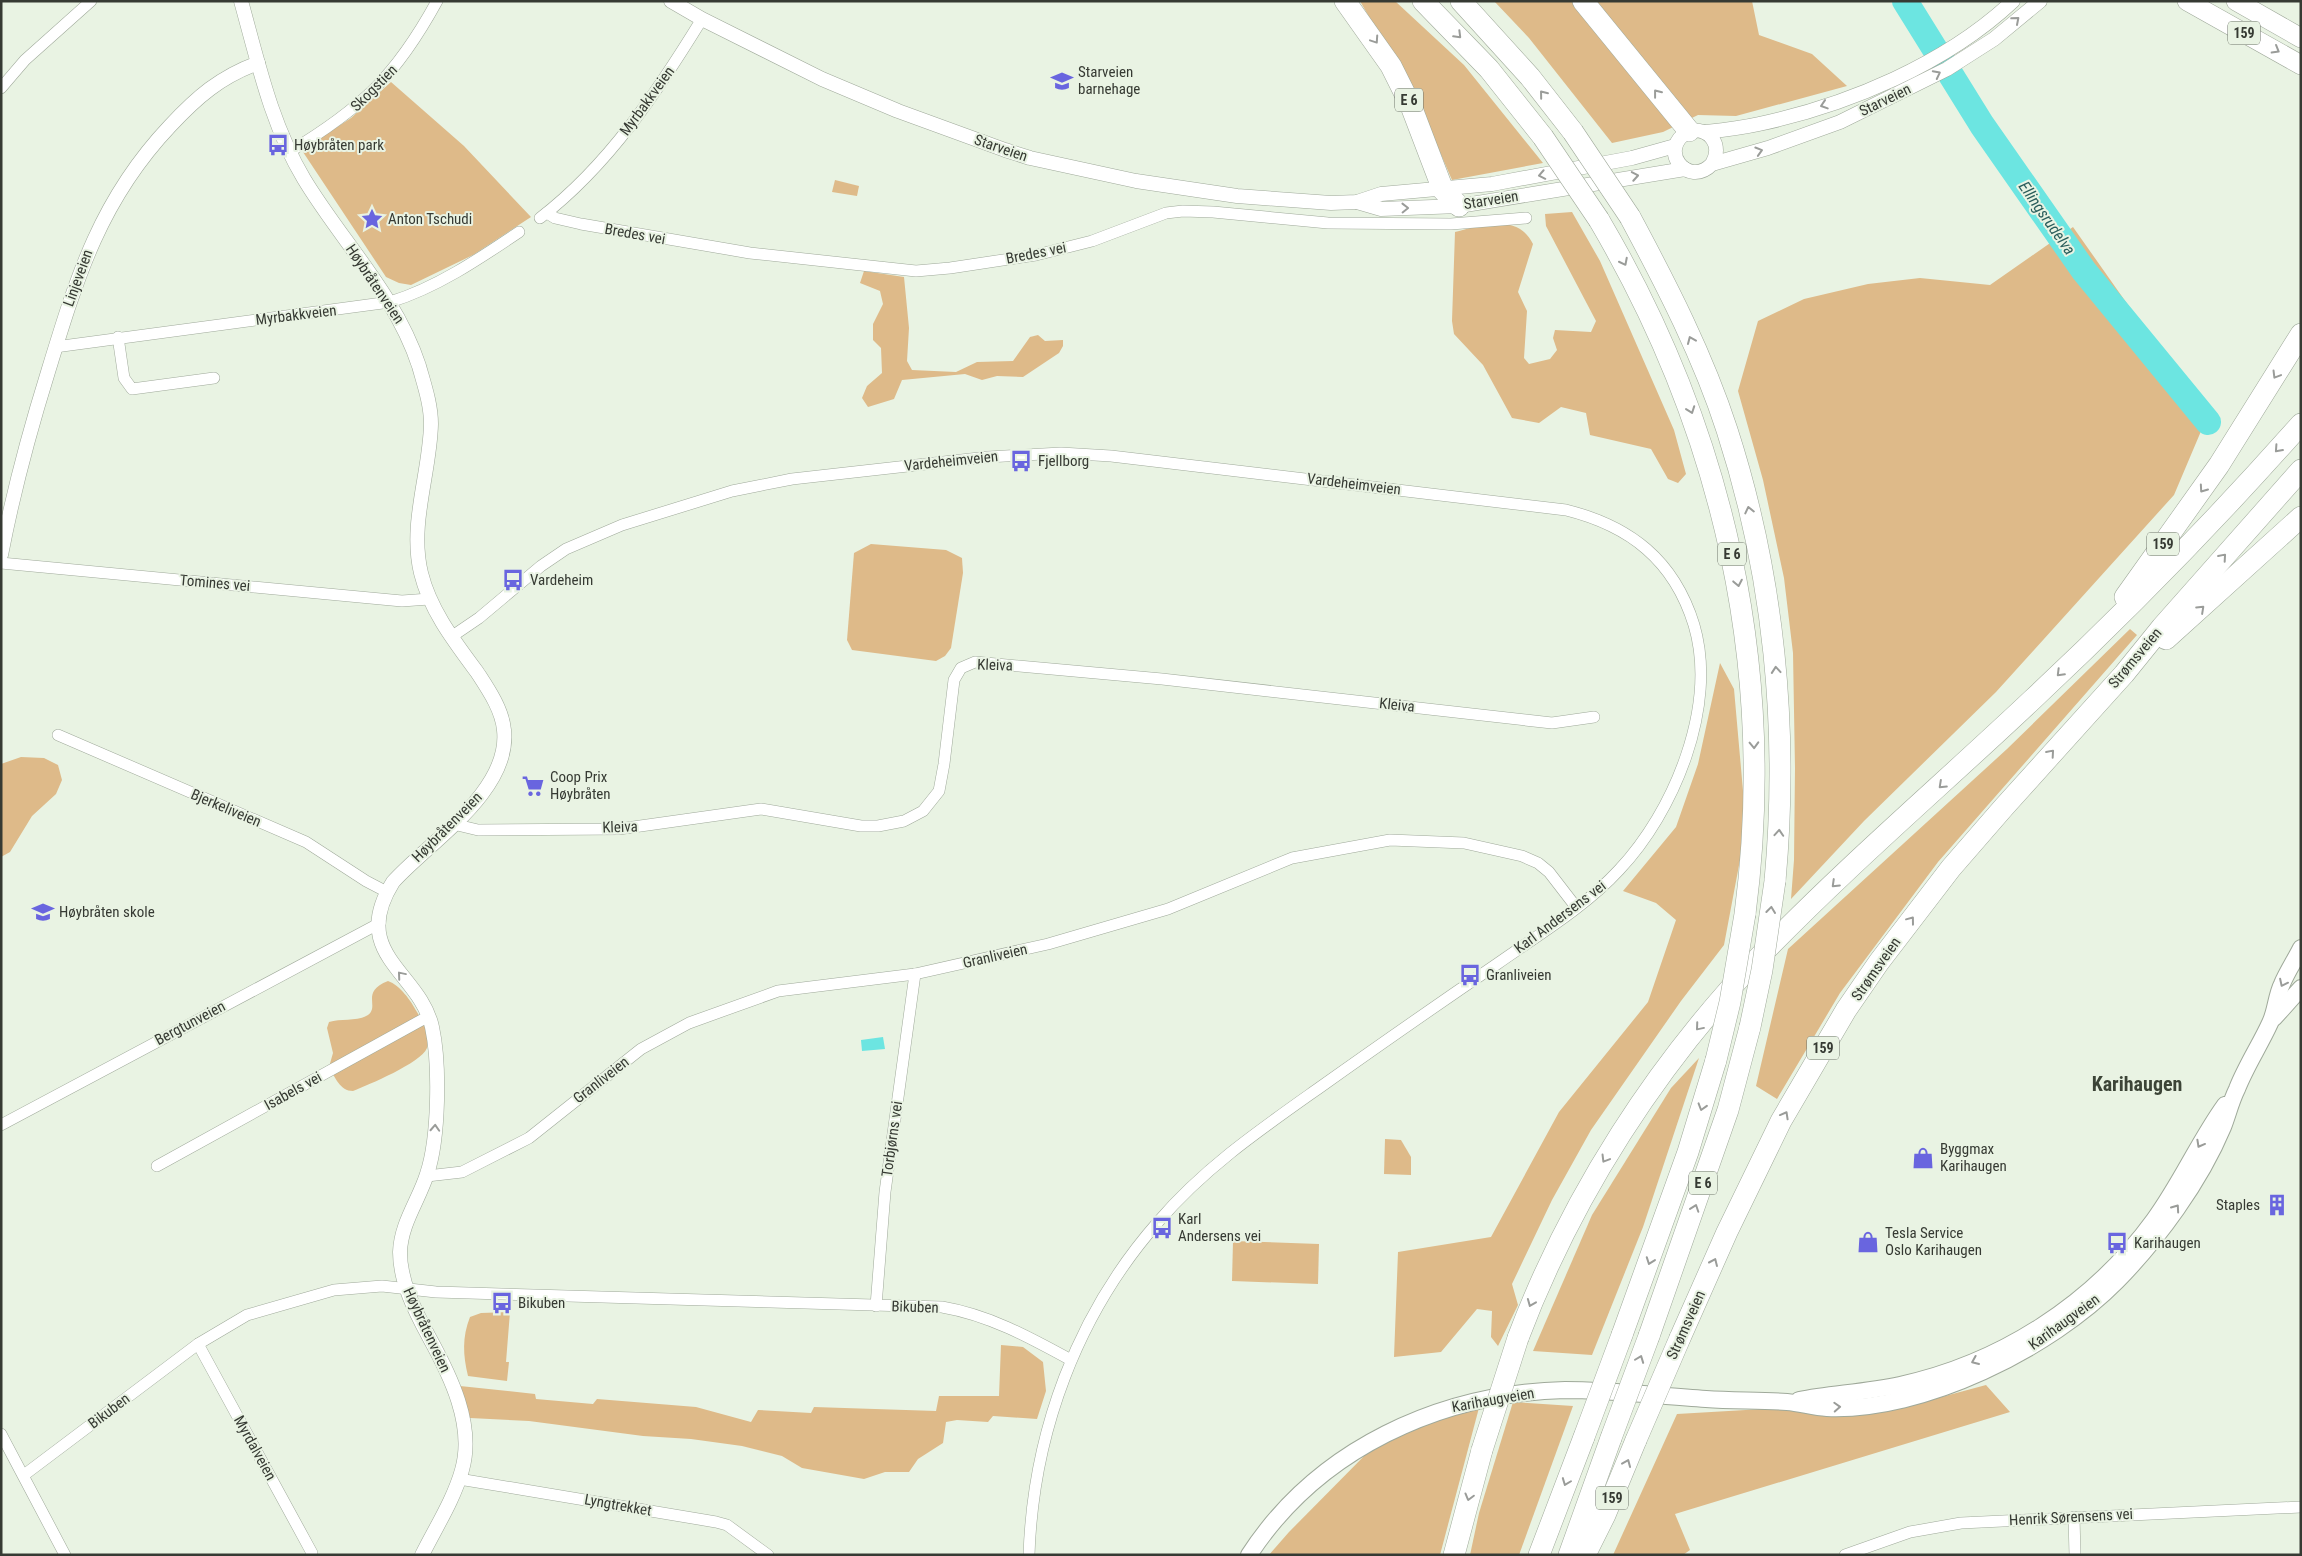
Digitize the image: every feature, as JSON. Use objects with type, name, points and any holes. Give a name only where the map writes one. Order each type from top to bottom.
[{"type":"highway","name":"E 6","points":[[1345,1],[1376,42],[1402,85],[1444,190],[1459,206]]},
{"type":"highway","name":"E 6","points":[[1423,1],[1483,63],[1543,137],[1599,220],[1649,310],[1674,367],[1712,474],[1734,562],[1750,670],[1755,750],[1753,839],[1745,914],[1730,1002],[1716,1060],[1688,1152],[1622,1335],[1539,1555]]},
{"type":"highway","name":"E 6","points":[[1460,1],[1530,77],[1573,132],[1630,217],[1671,295],[1712,390],[1737,462],[1758,551],[1770,621],[1779,718],[1780,807],[1775,881],[1764,961],[1750,1027],[1728,1110],[1649,1336],[1569,1555]]},
{"type":"highway","points":[[1583,1],[1697,131]]},
{"type":"highway","name":"159","points":[[2187,1],[2301,66]]},
{"type":"highway","name":"159","points":[[2236,1],[2301,38]]},
{"type":"highway","name":"159","points":[[2094,639],[2219,465],[2301,334]]},
{"type":"highway","name":"159","points":[[1454,1555],[1482,1450],[1518,1338],[1548,1264],[1588,1188],[1626,1123],[1680,1049],[1762,954],[2036,697],[2167,570],[2301,424]]},
{"type":"highway","name":"Strømsveien","points":[[1585,1555],[1727,1232],[1781,1121],[1852,1002],[1879,962],[1951,868],[2075,726],[2124,674],[2162,627],[2301,470]]},
{"type":"highway","name":"159","points":[[2124,674],[2190,618],[2301,517]]},
{"type":"main road","name":"Karihaugveien","points":[[1249,1555],[1275,1520],[1328,1469],[1372,1440],[1435,1412],[1478,1400],[1513,1394],[1567,1390],[1736,1401],[1789,1402],[1826,1408],[1850,1407],[1902,1399],[1931,1392],[2014,1356],[2075,1318],[2098,1300],[2129,1268],[2180,1204],[2222,1129],[2237,1088],[2272,1019],[2281,985],[2301,948]]},
{"type":"main road","name":"Karihaugveien","points":[[2272,1019],[2301,988]]},
{"type":"street","points":[[1,88],[25,60],[91,1]]},
{"type":"street","name":"Høybråtenveien","points":[[241,1],[274,117],[289,152],[311,189],[390,302],[412,346],[429,409],[429,443],[417,542],[420,572],[429,599],[451,637],[489,692],[500,716],[504,740],[496,774],[480,796],[402,872],[387,892],[380,923],[382,943],[386,955],[417,995],[429,1016],[434,1041],[436,1102],[434,1147],[427,1176],[408,1218],[401,1244],[402,1266],[406,1288],[442,1362],[458,1405],[466,1447],[459,1479],[422,1555]]},
{"type":"street","name":"Skogstien","points":[[289,152],[349,114],[376,89],[400,62],[418,36],[437,1]]},
{"type":"street","name":"Starveien","points":[[671,1],[702,19],[822,79],[898,111],[1030,158],[1136,181],[1237,196],[1330,203],[1357,202],[1381,194],[1444,190],[1544,174],[1664,151],[1675,146]]},
{"type":"street","name":"Starveien","points":[[1697,131],[1761,124],[1870,89],[1923,65],[1984,26],[2013,1]]},
{"type":"street","name":"Starveien","points":[[1357,202],[1381,209],[1459,206],[1685,169],[1702,171],[1712,164],[1805,136],[1840,122],[1947,69],[1994,39],[2040,1]]},
{"type":"street","name":"Myrbakkveien","points":[[544,215],[594,170],[626,132],[671,68],[702,19]]},
{"type":"street","name":"Linjeveien","points":[[1,556],[19,471],[55,347],[88,250],[107,211],[133,169],[172,124],[210,88],[230,74],[258,63]]},
{"type":"street","points":[[1685,169],[1676,159],[1675,146],[1682,134],[1697,131],[1712,137],[1717,150],[1712,164]]},
{"type":"street","name":"Bredes vei","points":[[544,215],[568,222],[750,253],[916,270],[950,268],[1036,254],[1092,241],[1166,213],[1183,211],[1213,212],[1328,224],[1451,224],[1526,218]]},
{"type":"street","name":"Myrbakkveien","points":[[55,347],[118,337],[390,302],[405,297],[461,269],[519,232]]},
{"type":"street","points":[[118,337],[124,378],[132,389],[214,378]]},
{"type":"street","name":"Vardeheimveien","points":[[451,637],[479,618],[552,558],[592,537],[640,519],[745,488],[778,481],[847,472],[1009,455],[1088,454],[1485,499],[1580,513]]},
{"type":"street","name":"Karl Andersens vei","points":[[1029,1555],[1030,1528],[1042,1446],[1071,1360],[1098,1308],[1126,1261],[1160,1219],[1200,1177],[1264,1126],[1576,907],[1613,877],[1652,829],[1670,796],[1690,743],[1697,703],[1699,667],[1696,633],[1688,607],[1666,569],[1646,547],[1628,534],[1605,522],[1580,513]]},
{"type":"street","name":"Tomines vei","points":[[1,563],[402,601],[429,599]]},
{"type":"street","name":"Kleiva","points":[[453,824],[478,830],[619,829],[761,809],[861,826],[878,826],[904,821],[923,811],[939,791],[954,680],[961,668],[975,662],[1162,679],[1552,723],[1594,717]]},
{"type":"street","name":"Bjerkeliveien","points":[[58,735],[306,842],[366,881],[387,892]]},
{"type":"street","name":"Granliveien","points":[[427,1176],[462,1172],[529,1138],[641,1049],[689,1023],[778,991],[915,974],[1048,944],[1141,918],[1292,858],[1390,840],[1464,843],[1522,856],[1538,863],[1549,872],[1576,907]]},
{"type":"street","name":"Bergtunveien","points":[[1,1125],[380,923]]},
{"type":"street","name":"Torbjørns vei","points":[[876,1306],[885,1192],[915,974]]},
{"type":"street","name":"Isabels vei","points":[[157,1166],[429,1016]]},
{"type":"street","name":"Bikuben","points":[[24,1475],[198,1344],[247,1315],[334,1290],[374,1286],[445,1292],[942,1307],[976,1314],[1024,1334],[1071,1360]]},
{"type":"street","name":"Myrdalveien","points":[[198,1344],[312,1553]]},
{"type":"street","points":[[1,1434],[65,1555]]},
{"type":"street","name":"Lyngtrekket","points":[[459,1479],[716,1522],[727,1525],[768,1555]]},
{"type":"street","name":"Henrik Sørensens vei","points":[[1845,1555],[1904,1534],[1946,1525],[2074,1517],[2301,1507]]},
{"type":"street","points":[[2074,1517],[2074,1555]]},
{"type":"shaded area","points":[[1360,1],[1395,1],[1464,65],[1543,163],[1452,180],[1420,106]]},
{"type":"shaded area","points":[[1494,1],[1752,1],[1759,35],[1812,54],[1847,86],[1736,116],[1698,115],[1663,132],[1612,143],[1529,38]]},
{"type":"shaded area","points":[[391,82],[464,146],[531,217],[473,255],[411,285],[399,283],[386,277],[303,152],[305,148],[351,118]]},
{"type":"shaded area","points":[[835,180],[859,186],[857,196],[832,192]]},
{"type":"shaded area","points":[[1572,212],[1600,261],[1674,430],[1686,474],[1678,483],[1668,479],[1651,449],[1590,435],[1586,413],[1561,407],[1539,423],[1512,418],[1483,365],[1454,334],[1452,321],[1455,232],[1498,224],[1518,228],[1526,234],[1533,244],[1518,292],[1527,311],[1524,358],[1529,364],[1550,359],[1557,350],[1553,338],[1555,330],[1591,332],[1596,321],[1546,226],[1545,214]]},
{"type":"shaded area","points":[[2073,227],[2207,417],[2174,495],[1996,692],[1864,821],[1791,899],[1794,860],[1795,768],[1793,653],[1784,578],[1763,480],[1738,391],[1758,321],[1804,299],[1868,284],[1920,278],[1990,285]]},
{"type":"shaded area","points":[[864,271],[904,277],[909,328],[907,361],[912,370],[956,372],[977,362],[1013,361],[1030,337],[1038,335],[1045,341],[1063,340],[1063,346],[1059,353],[1023,377],[997,376],[982,380],[965,374],[902,380],[894,399],[868,407],[862,398],[867,386],[882,373],[881,348],[873,340],[873,324],[883,304],[880,291],[860,283]]},
{"type":"shaded area","points":[[871,544],[946,550],[962,558],[963,573],[951,648],[945,656],[936,661],[852,650],[847,640],[854,553]]},
{"type":"shaded area","points":[[2130,629],[2137,635],[1938,862],[1840,993],[1777,1099],[1756,1086],[1788,949],[2007,749]]},
{"type":"shaded area","points":[[1720,663],[1734,689],[1744,802],[1743,844],[1724,945],[1681,1001],[1591,1130],[1552,1200],[1512,1284],[1518,1305],[1498,1346],[1491,1337],[1492,1311],[1477,1309],[1441,1352],[1394,1357],[1398,1252],[1491,1237],[1559,1112],[1648,1002],[1676,920],[1656,903],[1623,891],[1676,827],[1698,764]]},
{"type":"shaded area","points":[[21,757],[44,758],[58,765],[62,780],[56,794],[32,816],[10,852],[1,857],[1,764]]},
{"type":"shaded area","points":[[388,981],[401,990],[408,998],[422,1020],[428,1039],[427,1048],[415,1060],[393,1073],[353,1091],[345,1089],[338,1083],[329,1067],[333,1053],[327,1028],[329,1022],[368,1015],[371,1011],[375,990]]},
{"type":"shaded area","points":[[1699,1058],[1643,1227],[1592,1355],[1533,1351],[1592,1215],[1671,1088]]},
{"type":"shaded area","points":[[1385,1139],[1401,1140],[1411,1157],[1411,1175],[1384,1174]]},
{"type":"shaded area","points":[[1233,1241],[1319,1244],[1318,1284],[1232,1281]]},
{"type":"shaded area","points":[[510,1312],[506,1362],[509,1362],[507,1381],[468,1376],[464,1346],[470,1317],[481,1313]]},
{"type":"shaded area","points":[[1001,1345],[1023,1347],[1043,1362],[1046,1391],[1037,1419],[993,1416],[988,1422],[957,1420],[946,1422],[943,1443],[918,1459],[909,1472],[885,1472],[864,1479],[802,1468],[782,1456],[742,1446],[691,1439],[643,1436],[529,1421],[470,1418],[460,1386],[535,1394],[536,1399],[593,1404],[597,1399],[696,1407],[751,1422],[758,1410],[811,1413],[814,1407],[936,1411],[939,1396],[999,1396]]},
{"type":"shaded area","points":[[1986,1385],[2010,1412],[1675,1514],[1690,1550],[1683,1555],[1613,1555],[1677,1414],[1934,1399]]},
{"type":"shaded area","points":[[1513,1402],[1573,1406],[1519,1555],[1470,1555],[1479,1513]]},
{"type":"shaded area","points":[[1480,1404],[1440,1555],[1269,1555],[1289,1532],[1376,1444]]},
{"type":"water","points":[[883,1037],[885,1049],[862,1051],[861,1040]]},
{"type":"waterway","name":"Ellingsrudelva","points":[[1905,1],[1982,125],[2084,271],[2208,422]]},
{"type":"place","name":"Starveien barnehage","points":[[1062,81]]},
{"type":"place","name":"Høybråten park","points":[[278,145]]},
{"type":"place","name":"Anton Tschudi","points":[[372,219]]},
{"type":"place","name":"Fjellborg","points":[[1021,461]]},
{"type":"place","name":"Vardeheim","points":[[513,580]]},
{"type":"place","name":"Coop Prix Høybråten","points":[[533,786]]},
{"type":"place","name":"Høybråten skole","points":[[43,912]]},
{"type":"place","name":"Granliveien","points":[[1470,975]]},
{"type":"place","name":"Byggmax Karihaugen","points":[[1923,1158]]},
{"type":"place","name":"Staples","points":[[2277,1205]]},
{"type":"place","name":"Karl Andersens vei","points":[[1162,1228]]},
{"type":"place","name":"Tesla Service Oslo Karihaugen","points":[[1868,1242]]},
{"type":"place","name":"Karihaugen","points":[[2117,1243]]},
{"type":"place","name":"Bikuben","points":[[502,1303]]},
{"type":"district","name":"Karihaugen","points":[[2137,1084]]}]
